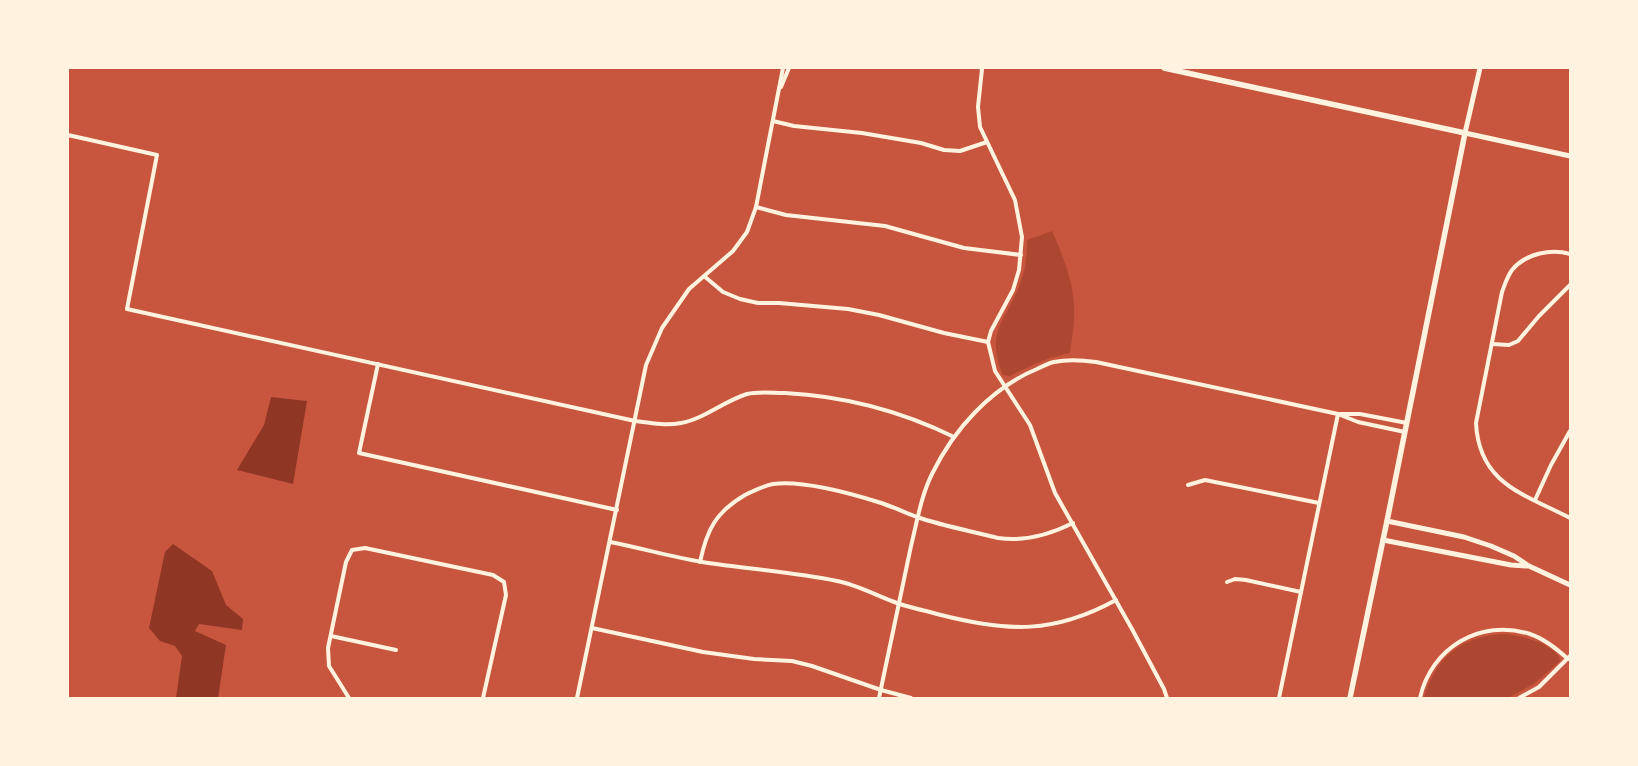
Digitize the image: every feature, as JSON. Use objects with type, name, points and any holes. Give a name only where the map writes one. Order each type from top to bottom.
[{"type":"main road","points":[[1164,68],[1465,132],[1350,698]]},
{"type":"street","points":[[577,698],[646,365],[662,328],[689,289],[733,251],[747,232],[756,207],[783,68]]},
{"type":"street","points":[[778,94],[789,68]]},
{"type":"street","points":[[980,68],[982,69],[978,107],[980,126],[1015,200],[1022,238],[1019,270],[1013,290],[991,331],[988,342],[994,371],[1030,425],[1055,493],[1116,600],[1167,698]]},
{"type":"street","points":[[1480,68],[1465,132],[1570,156]]},
{"type":"street","points":[[773,121],[794,126],[862,133],[921,143],[944,150],[960,151],[987,142]]},
{"type":"street","points":[[68,135],[158,155],[127,309],[635,421],[660,424],[682,423],[748,394],[810,394],[888,410],[954,437]]},
{"type":"street","points":[[756,207],[786,215],[885,226],[964,248],[1021,256]]},
{"type":"street","points":[[1570,254],[1554,251],[1540,253],[1517,265],[1511,272],[1502,292],[1476,423],[1480,450],[1492,472],[1501,481],[1570,518]]},
{"type":"street","points":[[704,276],[723,292],[740,299],[758,303],[779,302],[848,309],[988,342]]},
{"type":"street","points":[[1492,344],[1509,345],[1518,341],[1539,316],[1570,285]]},
{"type":"street","points":[[879,698],[918,517],[932,474],[954,437],[975,412],[1004,386],[1031,371],[1053,362],[1073,360],[1096,362],[1338,414],[1358,422],[1405,432]]},
{"type":"street","points":[[378,364],[360,453],[617,510]]},
{"type":"street","points":[[1338,414],[1360,414],[1407,423]]},
{"type":"street","points":[[1279,698],[1338,414]]},
{"type":"street","points":[[1535,500],[1551,465],[1570,431]]},
{"type":"street","points":[[1188,486],[1205,480],[1319,503]]},
{"type":"street","points":[[700,562],[708,532],[718,514],[733,502],[753,491],[773,484],[802,485],[839,491],[879,502],[918,517],[1011,540],[1042,536],[1073,523]]},
{"type":"street","points":[[1387,521],[1464,537],[1514,556],[1529,566],[1570,586]]},
{"type":"street","points":[[1383,540],[1511,565],[1529,566]]},
{"type":"street","points":[[610,542],[700,562],[807,575],[846,583],[898,603],[968,622],[992,626],[1021,628],[1050,626],[1079,617],[1116,600]]},
{"type":"street","points":[[349,698],[329,666],[328,648],[346,562],[352,550],[365,548],[494,575],[504,582],[506,594],[483,698]]},
{"type":"street","points":[[1227,582],[1235,579],[1246,580],[1301,592]]},
{"type":"street","points":[[592,628],[703,652],[754,659],[792,661],[911,698]]},
{"type":"street","points":[[1420,698],[1426,679],[1441,656],[1460,640],[1490,630],[1505,629],[1532,634],[1569,658],[1539,687],[1519,698]]},
{"type":"street","points":[[331,636],[396,650]]},
{"type":"shaded area","points":[[1052,231],[1065,262],[1073,296],[1074,322],[1070,353],[1047,359],[1010,376],[1003,375],[996,347],[997,336],[1023,276],[1027,240]]},
{"type":"shaded area","points":[[271,397],[307,401],[293,484],[237,470],[264,425]]},
{"type":"shaded area","points":[[173,544],[212,571],[226,605],[243,619],[242,630],[199,624],[195,631],[226,645],[218,698],[176,698],[182,656],[175,646],[160,641],[149,628],[165,552]]},
{"type":"shaded area","points":[[1503,634],[1527,638],[1545,645],[1552,649],[1560,661],[1535,683],[1508,698],[1424,698],[1435,671],[1452,652],[1474,639]]}]
